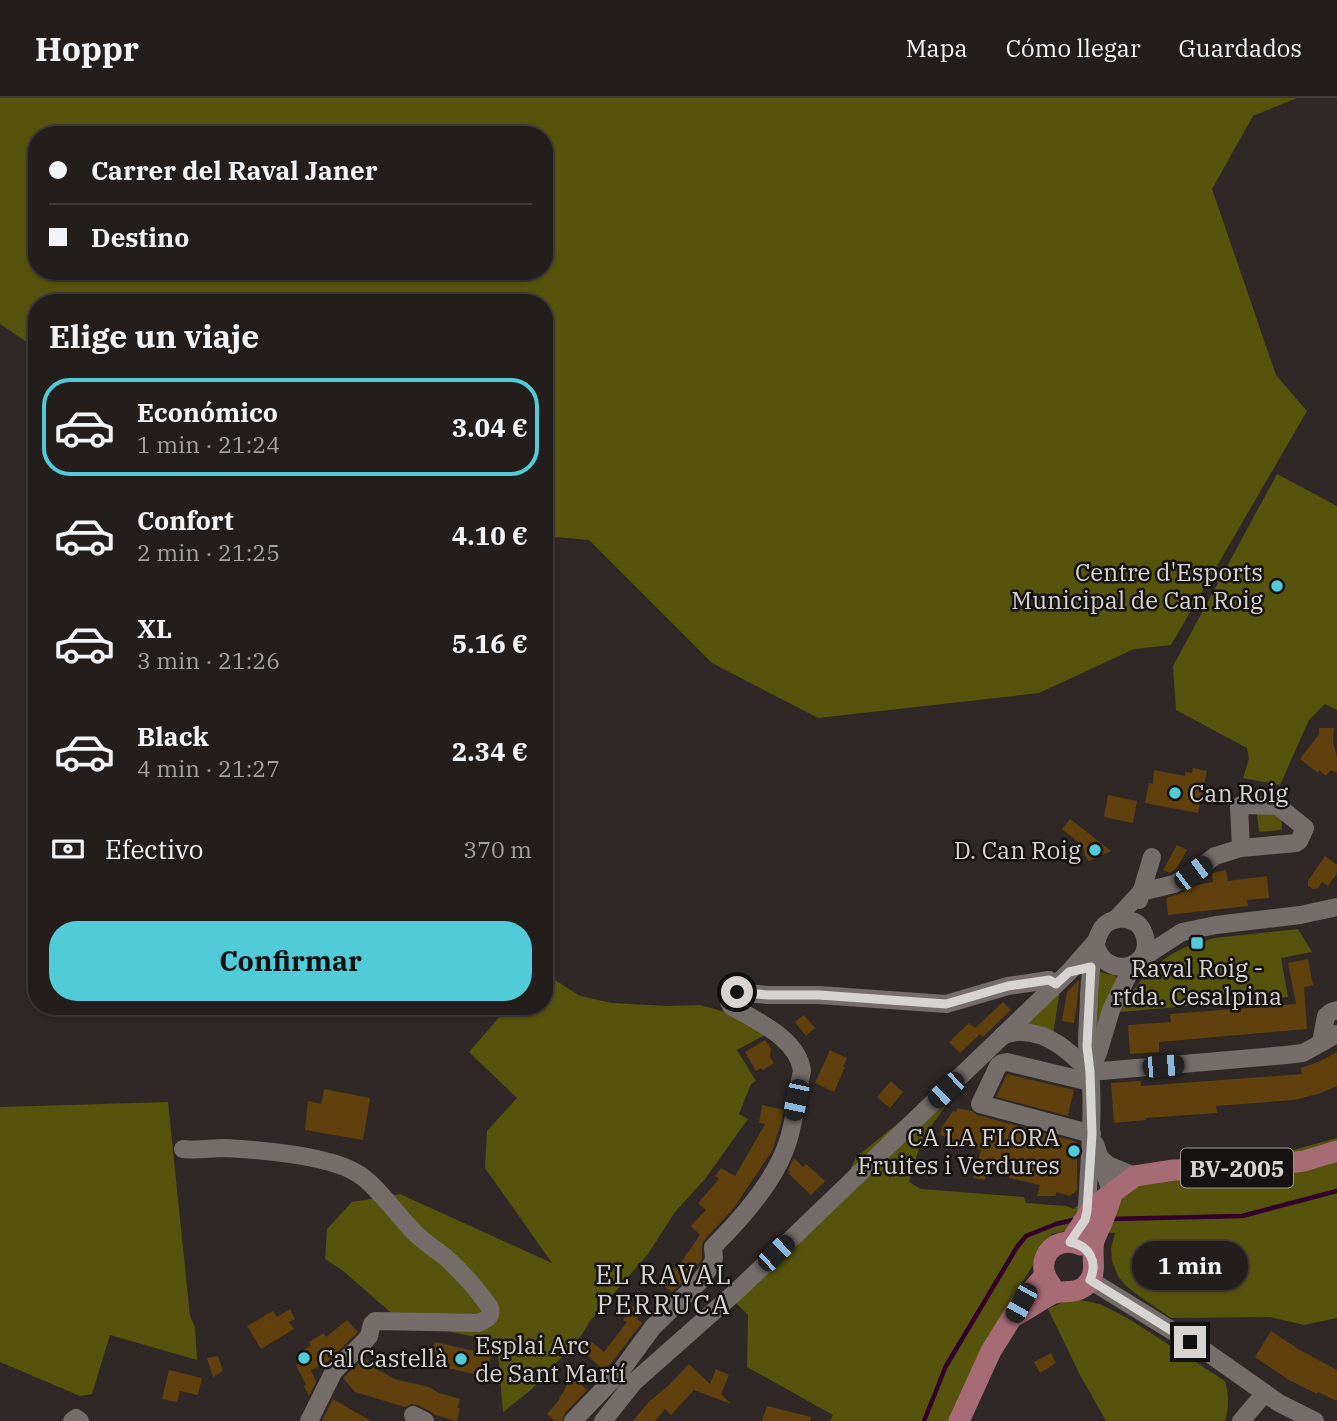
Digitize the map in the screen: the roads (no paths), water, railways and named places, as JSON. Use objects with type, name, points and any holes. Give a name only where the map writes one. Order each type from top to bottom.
[{"type":"main road","name":"BV-2005","points":[[959,1421],[992,1351],[1021,1303],[1045,1275],[1045,1259],[1050,1249],[1059,1243],[1070,1242],[1093,1208],[1135,1176],[1174,1170],[1273,1165],[1304,1161],[1337,1151]]},
{"type":"main road","points":[[1090,1280],[1094,1269],[1094,1241],[1112,1194]]},
{"type":"main road","points":[[1070,1242],[1081,1245],[1092,1256]]},
{"type":"main road","points":[[1045,1275],[1051,1285],[1062,1291]]},
{"type":"main road","name":"BV-2005","points":[[1013,1317],[1054,1293],[1080,1289],[1090,1280]]},
{"type":"street","points":[[603,1421],[634,1382],[739,1289],[1062,978],[1097,943],[1103,926],[1116,919],[1141,892],[1174,884],[1215,856],[1241,848]]},
{"type":"street","points":[[1090,1077],[1114,1003],[1146,945],[1145,936],[1138,925],[1137,906],[1152,857]]},
{"type":"street","points":[[1116,919],[1131,920],[1150,929],[1182,932],[1337,907]]},
{"type":"street","points":[[573,1421],[620,1372],[653,1327],[691,1292],[701,1279],[712,1264],[713,1247],[734,1226],[769,1179],[788,1141],[801,1065],[781,1037],[731,1006],[729,997],[732,993],[819,995],[946,1004],[1008,986],[1062,978],[1100,966],[1122,968],[1182,932]]},
{"type":"street","points":[[1085,1220],[1092,1134],[1087,1046],[1100,966],[1097,943]]},
{"type":"street","points":[[1092,1134],[980,1104],[998,1066],[1007,1062],[1090,1077],[1303,1053],[1329,1038],[1326,1016],[1337,1010]]},
{"type":"street","points":[[1003,1035],[1019,1032],[1054,1041],[1069,1051],[1090,1077]]},
{"type":"street","points":[[1092,1134],[1112,1194]]},
{"type":"street","points":[[183,1149],[227,1148],[286,1154],[328,1161],[349,1169],[363,1177],[415,1233],[453,1265],[490,1308],[491,1314],[488,1318],[478,1323],[375,1321],[369,1336],[334,1371],[309,1421]]},
{"type":"street","points":[[1099,1157],[1108,1165],[1135,1176]]},
{"type":"street","points":[[1090,1280],[1208,1353],[1294,1412],[1315,1421]]},
{"type":"street","points":[[1241,1421],[1265,1393]]},
{"type":"street","points":[[72,1421],[76,1418],[80,1421]]},
{"type":"waterway","points":[[1110,1219],[1242,1216],[1337,1191]]},
{"type":"waterway","points":[[924,1421],[946,1366],[1017,1247],[1026,1236],[1073,1220]]},
{"type":"place","name":"Centre d'Esports Municipal de Can Roig","points":[[1277,586]]},
{"type":"place","name":"Can Roig","points":[[1175,793]]},
{"type":"place","name":"D. Can Roig","points":[[1095,850]]},
{"type":"place","name":"Raval Roig - rtda. Cesalpina","points":[[1197,943]]},
{"type":"place","name":"CA LA FLORA Fruites i Verdures","points":[[1074,1151]]},
{"type":"place","name":"Cal Castellà","points":[[304,1358]]},
{"type":"place","name":"Esplai Arc de Sant Martí","points":[[461,1359]]},
{"type":"district","name":"EL RAVAL PERRUCA","points":[[664,1289]]}]
